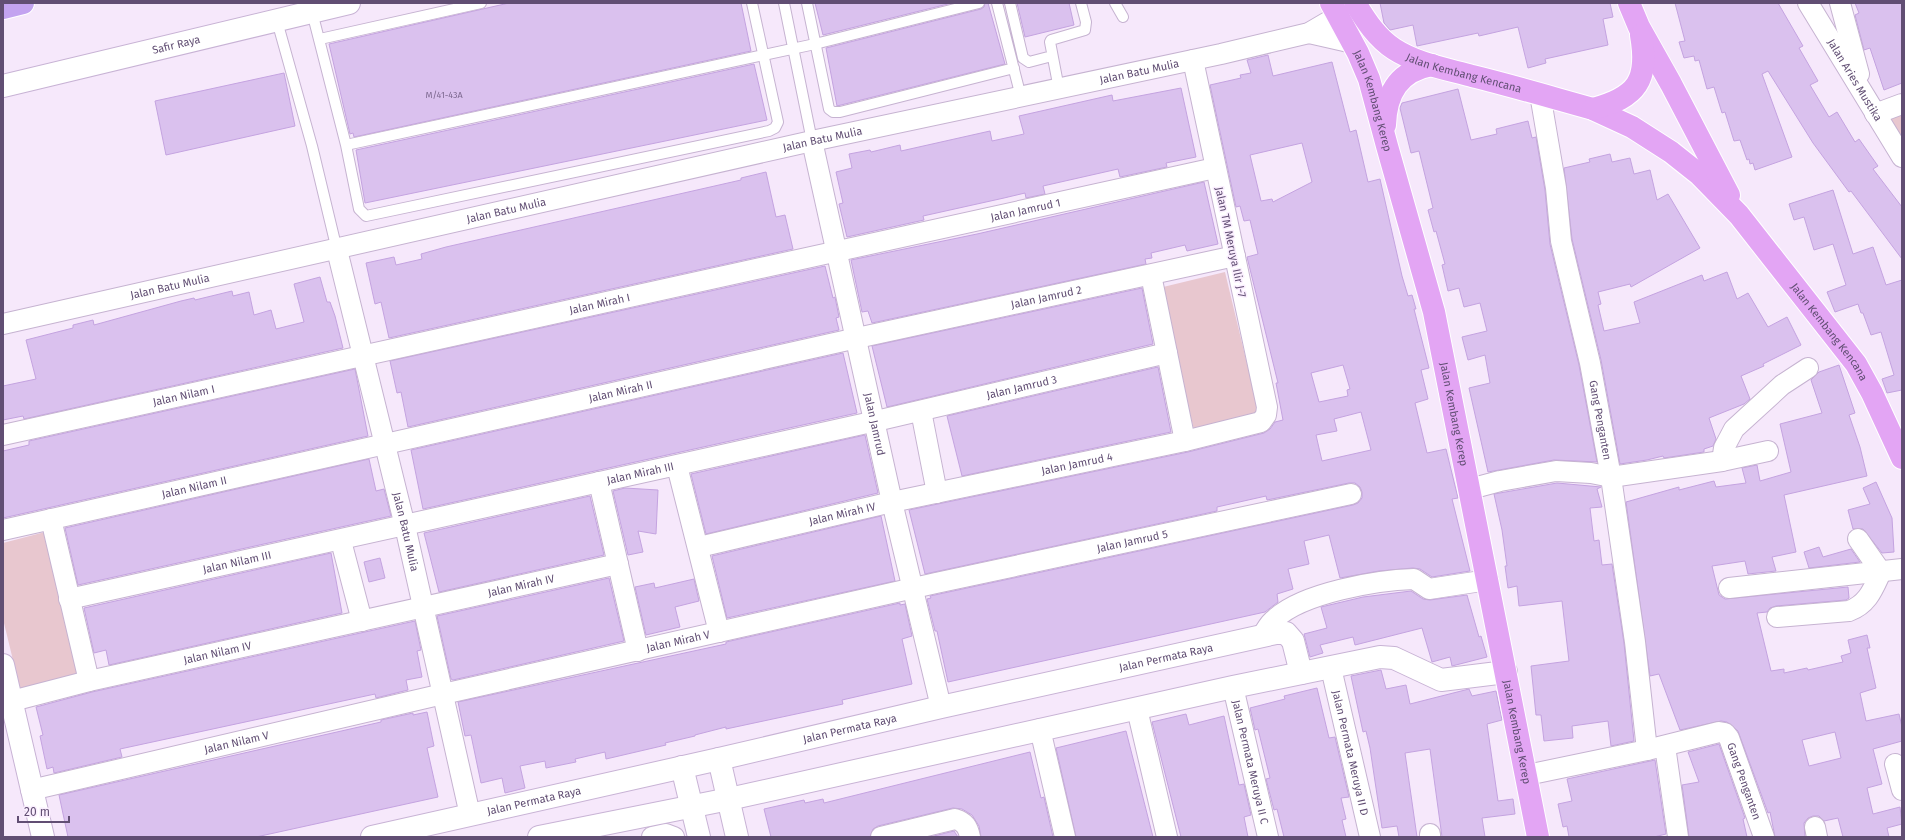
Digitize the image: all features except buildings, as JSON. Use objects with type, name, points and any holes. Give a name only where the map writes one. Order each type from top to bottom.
[{"type":"highway","points":[[3,8],[23,3]]},
{"type":"main road","name":"Jalan Kembang Kencana","points":[[1355,3],[1370,27],[1386,44],[1405,55],[1432,65],[1593,109],[1632,127],[1671,152],[1705,180],[1739,215],[1856,364],[1872,393],[1902,458]]},
{"type":"main road","name":"Jalan Kembang Kencana","points":[[1629,3],[1640,27],[1739,215]]},
{"type":"main road","name":"Jalan Kembang Kerep","points":[[1335,9],[1353,43],[1369,79],[1386,146],[1434,312],[1527,775],[1538,837]]},
{"type":"main road","name":"Jalan Kembang Kencana","points":[[1593,109],[1619,101],[1626,97],[1637,84],[1641,76],[1643,62],[1640,27]]},
{"type":"main road","points":[[1386,146],[1385,111],[1394,87],[1417,68],[1432,65]]},
{"type":"street","name":"Safir Raya","points":[[3,86],[349,3]]},
{"type":"street","name":"Jalan Aries Mustika","points":[[1808,3],[1902,157]]},
{"type":"street","points":[[1840,3],[1870,106],[1902,104]]},
{"type":"street","name":"Jalan Batu Mulia","points":[[1309,33],[1335,9]]},
{"type":"street","name":"Jalan Batu Mulia","points":[[3,324],[337,250],[812,141],[1193,60],[1309,33],[1353,43]]},
{"type":"street","name":"Jalan TM Meruya Ilir J-7","points":[[1193,60],[1267,407],[1266,415],[1261,422]]},
{"type":"street","name":"Gang Penganten","points":[[1540,94],[1556,188],[1560,242],[1590,363],[1611,477],[1635,642],[1656,748]]},
{"type":"street","name":"Jalan Jamrud","points":[[812,141],[876,422],[892,502],[941,707]]},
{"type":"street","name":"Jalan Jamrud 1","points":[[836,251],[1215,168]]},
{"type":"street","name":"Jalan Batu Mulia","points":[[337,250],[405,526],[470,815]]},
{"type":"street","name":"Jalan Mirah I","points":[[363,355],[836,251]]},
{"type":"street","name":"Jalan Jamrud 2","points":[[857,338],[1235,256]]},
{"type":"street","points":[[1151,275],[1185,441]]},
{"type":"street","name":"Jalan Mirah II","points":[[385,443],[857,338]]},
{"type":"street","name":"Jalan Jamrud 3","points":[[876,422],[1167,353]]},
{"type":"street","name":"Jalan Nilam I","points":[[3,435],[363,355]]},
{"type":"street","points":[[1722,460],[1724,448],[1734,429],[1782,385],[1808,368]]},
{"type":"street","points":[[921,411],[937,492]]},
{"type":"street","name":"Jalan Mirah III","points":[[405,526],[876,422]]},
{"type":"street","name":"Jalan Jamrud 4","points":[[892,502],[1185,441],[1261,422]]},
{"type":"street","name":"Jalan Nilam II","points":[[3,530],[385,443]]},
{"type":"street","points":[[1470,489],[1500,481],[1556,471],[1591,473],[1611,477],[1722,460],[1768,451]]},
{"type":"street","points":[[677,466],[720,632]]},
{"type":"street","points":[[599,482],[638,651]]},
{"type":"street","name":"Jalan Jamrud 5","points":[[913,588],[1351,494]]},
{"type":"street","name":"Jalan Mirah IV","points":[[699,547],[892,502]]},
{"type":"street","points":[[51,519],[88,681]]},
{"type":"street","name":"Jalan Nilam III","points":[[69,599],[405,526]]},
{"type":"street","points":[[1858,539],[1881,572]]},
{"type":"street","points":[[341,541],[362,621]]},
{"type":"street","name":"Jalan Mirah IV","points":[[424,607],[618,564]]},
{"type":"street","points":[[1729,588],[1902,569]]},
{"type":"street","points":[[1776,617],[1849,611],[1859,607],[1868,599],[1881,572]]},
{"type":"street","points":[[1262,636],[1274,619],[1298,603],[1341,589],[1414,579],[1425,588],[1438,589],[1488,580]]},
{"type":"street","name":"Jalan Mirah V","points":[[443,694],[913,588]]},
{"type":"street","name":"Jalan Nilam IV","points":[[12,701],[88,681],[424,607]]},
{"type":"street","name":"Jalan Permata Raya","points":[[372,837],[719,759],[941,707],[1276,633],[1286,633],[1293,641],[1301,673]]},
{"type":"street","points":[[539,837],[572,833],[1233,687],[1388,657],[1441,680],[1506,672]]},
{"type":"street","points":[[3,665],[43,837]]},
{"type":"street","name":"Jalan Permata Meruya II D","points":[[1331,668],[1370,837]]},
{"type":"street","name":"Jalan Permata Meruya II C","points":[[1233,687],[1268,837]]},
{"type":"street","name":"Jalan Nilam V","points":[[31,790],[443,694]]},
{"type":"street","points":[[1137,709],[1167,837]]},
{"type":"street","points":[[1040,729],[1064,837]]},
{"type":"street","name":"Gang Penganten","points":[[1527,775],[1656,748],[1719,732],[1725,733],[1729,738],[1764,837]]},
{"type":"street","points":[[1656,748],[1678,837]]},
{"type":"street","points":[[719,759],[737,837]]},
{"type":"street","points":[[1895,764],[1902,790]]},
{"type":"street","points":[[682,767],[699,837]]},
{"type":"street","points":[[881,837],[956,820],[967,829]]},
{"type":"street","points":[[652,837],[666,834],[674,837]]},
{"type":"lane","points":[[320,40],[481,3]]},
{"type":"lane","points":[[312,12],[346,145],[358,209],[366,216],[769,131],[775,128],[778,122],[752,3]]},
{"type":"lane","points":[[784,3],[812,141]]},
{"type":"lane","points":[[807,3],[829,109],[833,112],[840,112],[1014,68]]},
{"type":"lane","points":[[346,145],[763,54],[816,44],[979,3]]},
{"type":"lane","points":[[997,3],[1021,97]]},
{"type":"lane","points":[[1010,3],[1023,58],[1029,62],[1052,56]]},
{"type":"lane","points":[[1059,89],[1050,42],[1051,40],[1082,31],[1086,28],[1081,3]]},
{"type":"lane","points":[[1115,3],[1123,16]]},
{"type":"lane","name":"Jalan Batu Mulia","points":[[277,21],[312,146],[337,250]]},
{"type":"shaded area","points":[[1902,110],[1902,151],[1881,118]]},
{"type":"shaded area","points":[[1225,272],[1259,414],[1194,430],[1159,288]]},
{"type":"shaded area","points":[[45,532],[78,677],[20,689],[3,619],[3,543]]}]
